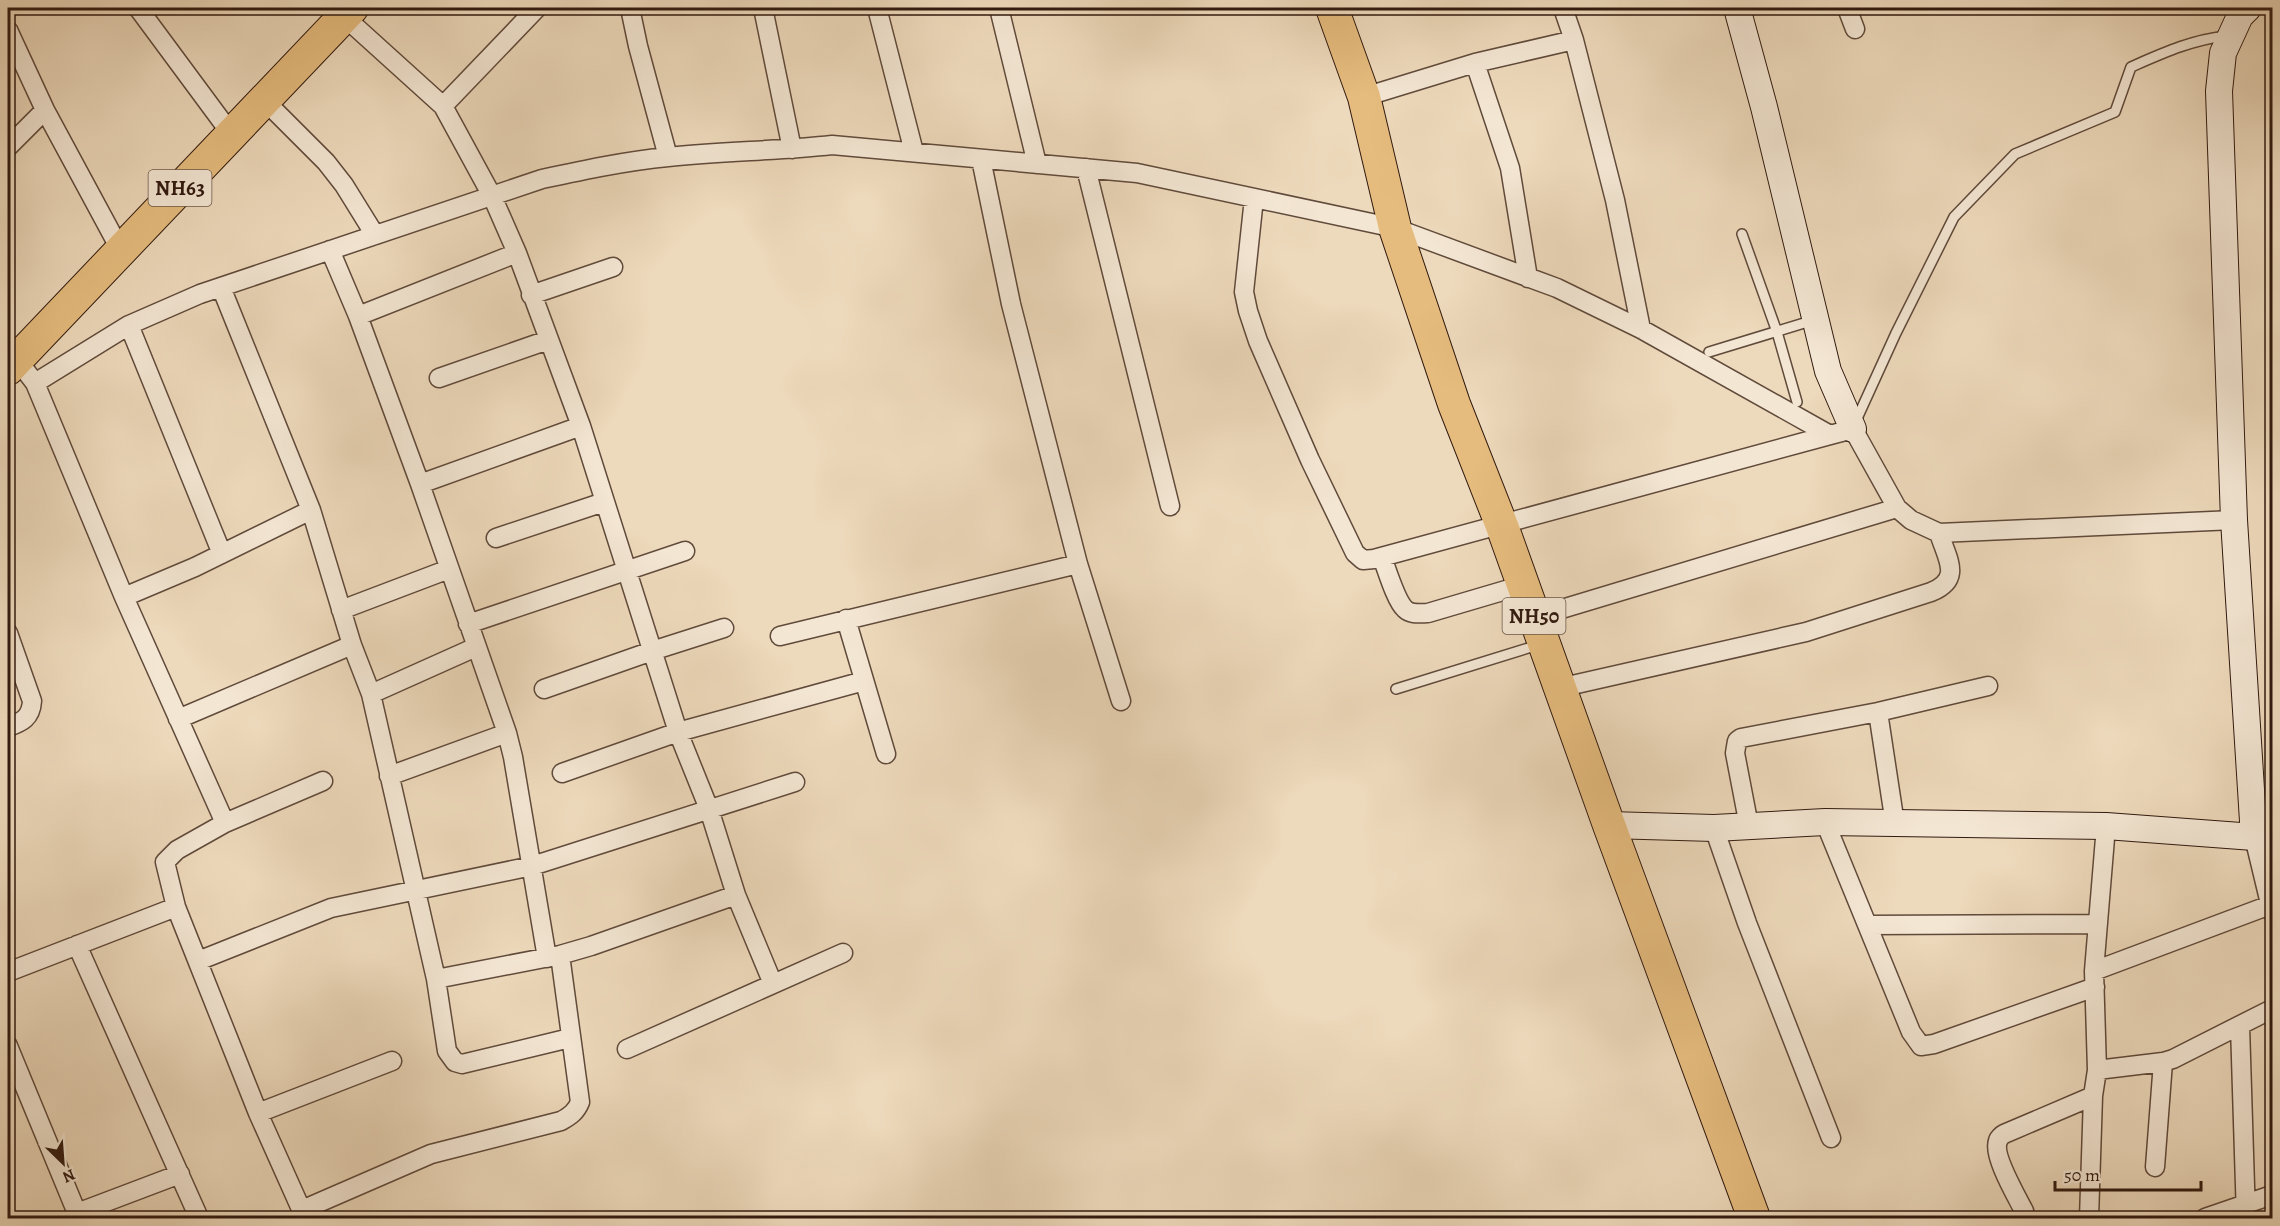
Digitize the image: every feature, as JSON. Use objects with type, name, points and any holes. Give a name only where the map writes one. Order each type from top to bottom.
[{"type":"highway","name":"NH50","points":[[1332,8],[1364,97],[1395,228],[1454,404],[1502,526],[1559,688],[1754,1218]]},
{"type":"highway","name":"NH63","points":[[225,128],[264,100],[339,10]]},
{"type":"highway","name":"NH63","points":[[15,361],[116,242],[339,10]]},
{"type":"street","points":[[138,8],[225,128]]},
{"type":"street","points":[[443,106],[537,8]]},
{"type":"street","points":[[630,8],[668,157]]},
{"type":"street","points":[[763,8],[792,149]]},
{"type":"street","points":[[877,8],[914,152]]},
{"type":"street","points":[[999,8],[1037,164]]},
{"type":"street","points":[[1563,8],[1574,40],[1616,200],[1641,330]]},
{"type":"street","points":[[1737,8],[1764,107],[1841,432],[1897,508],[1911,520],[1939,532],[2234,520]]},
{"type":"street","points":[[1847,8],[1855,29]]},
{"type":"street","points":[[1825,822],[1911,1032],[1921,1046],[1934,1044],[2271,908],[2234,520],[2219,91],[2223,53],[2240,16],[2248,8]]},
{"type":"street","points":[[339,10],[443,106],[492,196],[517,252],[581,426],[678,732],[709,809],[735,895],[773,984]]},
{"type":"street","points":[[8,30],[14,57],[116,242]]},
{"type":"street","points":[[1364,97],[1475,63],[1574,40]]},
{"type":"street","points":[[1475,63],[1510,168],[1528,278]]},
{"type":"street","points":[[264,100],[330,167],[375,235]]},
{"type":"street","points":[[8,147],[45,110]]},
{"type":"street","points":[[225,823],[15,361],[129,325],[221,287],[542,179],[668,157],[832,145],[1137,173],[1395,228],[1557,288],[1841,432]]},
{"type":"street","points":[[981,159],[1011,304],[1078,564],[1121,701]]},
{"type":"street","points":[[1086,168],[1170,506]]},
{"type":"street","points":[[1254,198],[1244,292],[1253,326],[1310,460],[1355,553],[1363,560],[1502,526],[1841,432]]},
{"type":"street","points":[[323,781],[225,823],[177,850],[165,862],[176,907],[258,1113],[303,1214],[431,1154],[561,1121],[578,1109],[580,1102],[570,1038],[532,866],[507,733],[420,484],[358,316],[330,250]]},
{"type":"street","points":[[358,316],[517,252]]},
{"type":"street","points":[[531,294],[613,267]]},
{"type":"street","points":[[221,287],[311,510],[352,645],[371,694],[436,979],[447,1051],[455,1062],[462,1064],[570,1038]]},
{"type":"street","points":[[129,325],[222,554]]},
{"type":"street","points":[[439,378],[548,340]]},
{"type":"street","points":[[420,484],[581,426]]},
{"type":"street","points":[[496,538],[604,502]]},
{"type":"street","points":[[1539,630],[1897,508]]},
{"type":"street","points":[[124,597],[222,554],[311,510]]},
{"type":"street","points":[[1559,688],[1806,632],[1941,588],[1948,582],[1951,573],[1939,532]]},
{"type":"street","points":[[468,624],[685,551]]},
{"type":"street","points":[[1382,557],[1401,603],[1406,610],[1415,614],[1428,613],[1523,585]]},
{"type":"street","points":[[780,636],[1078,564]]},
{"type":"street","points":[[341,610],[449,568]]},
{"type":"street","points":[[846,620],[886,754]]},
{"type":"street","points":[[544,689],[724,628]]},
{"type":"street","points":[[8,633],[32,701],[32,710],[28,717],[8,727]]},
{"type":"street","points":[[178,719],[352,645]]},
{"type":"street","points":[[371,694],[476,647]]},
{"type":"street","points":[[562,773],[678,732],[864,681]]},
{"type":"street","points":[[1749,826],[1735,753],[1737,741],[1748,736],[1878,712],[1988,686]]},
{"type":"street","points":[[1878,712],[1895,824]]},
{"type":"street","points":[[389,776],[507,733]]},
{"type":"street","points":[[198,961],[332,908],[532,866],[795,782]]},
{"type":"street","points":[[1609,825],[1714,828],[1825,822],[2106,826],[2263,838]]},
{"type":"street","points":[[2090,1218],[2093,1096],[2097,1070],[2095,979],[2106,826]]},
{"type":"street","points":[[1714,828],[1747,923],[1831,1138]]},
{"type":"street","points":[[436,979],[553,956],[735,895]]},
{"type":"street","points":[[8,972],[176,907]]},
{"type":"street","points":[[1867,925],[2098,924]]},
{"type":"street","points":[[77,945],[199,1218]]},
{"type":"street","points":[[627,1049],[843,953]]},
{"type":"street","points":[[2097,1070],[2173,1059],[2272,1009]]},
{"type":"street","points":[[2240,1026],[2246,1211]]},
{"type":"street","points":[[8,1046],[78,1216],[180,1174]]},
{"type":"street","points":[[258,1113],[392,1061]]},
{"type":"street","points":[[2155,1167],[2163,1062]]},
{"type":"street","points":[[2024,1211],[2002,1165],[1997,1148],[1998,1140],[2004,1134],[2093,1096]]},
{"type":"street","points":[[2205,1218],[2246,1211],[2272,1195]]},
{"type":"lane","points":[[1841,432],[1896,333],[1954,217],[2014,154],[2115,112],[2131,67],[2202,39],[2231,35]]},
{"type":"lane","points":[[1742,234],[1777,332],[1797,402]]},
{"type":"lane","points":[[1709,352],[1815,320]]},
{"type":"lane","points":[[1396,689],[1539,630]]}]
